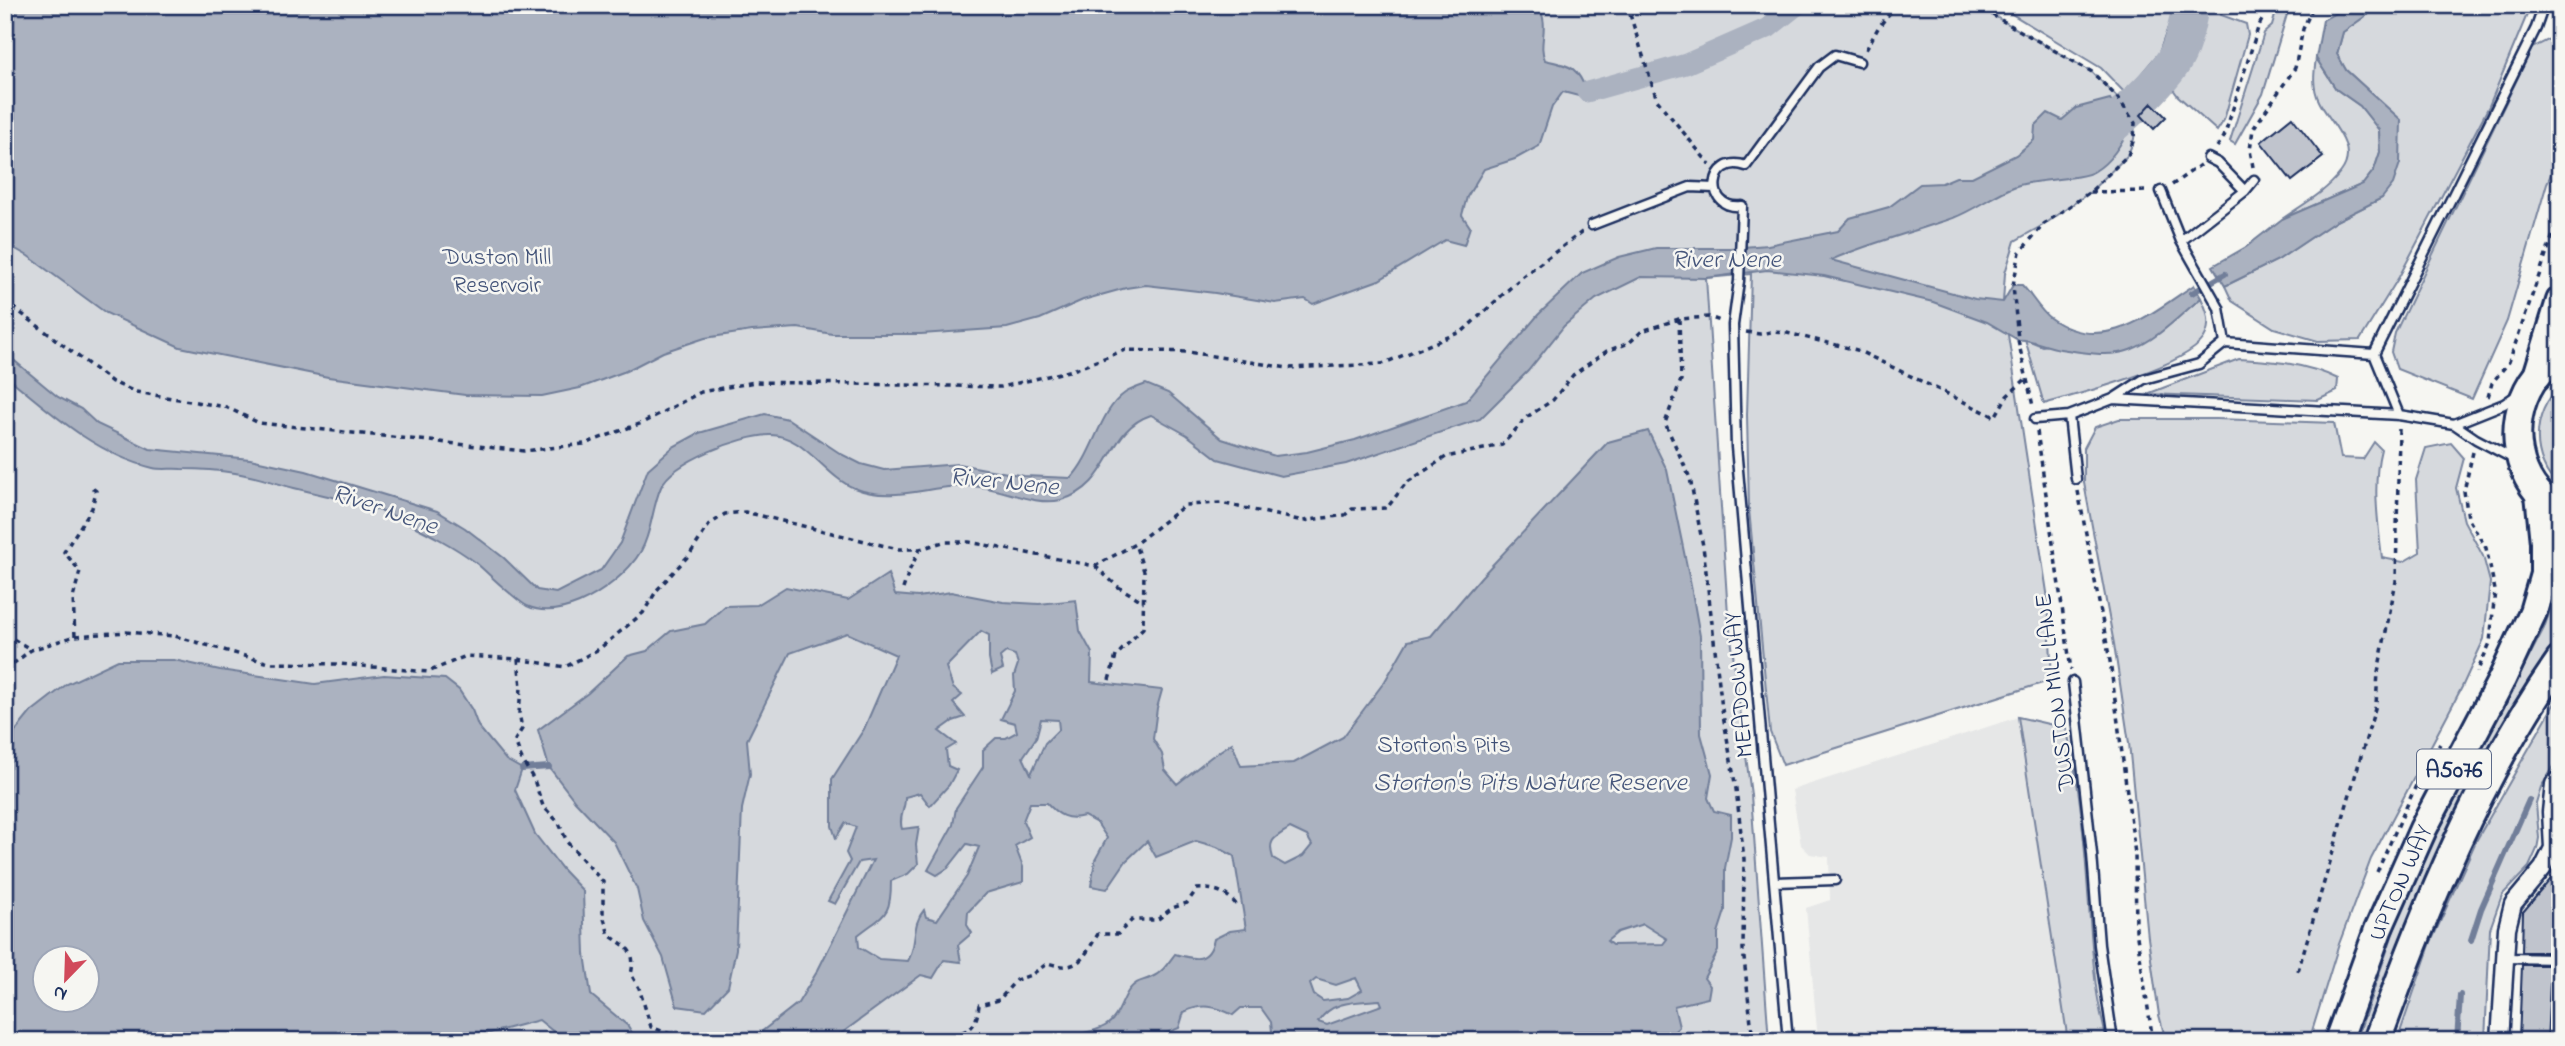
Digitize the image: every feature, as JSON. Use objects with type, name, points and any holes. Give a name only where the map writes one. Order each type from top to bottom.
[{"type":"highway","points":[[2549,502],[2521,463],[2516,429],[2520,407],[2534,380],[2560,301]]},
{"type":"highway","points":[[2534,380],[2560,356]]},
{"type":"highway","name":"UPTON WAY","points":[[2338,1041],[2378,930],[2423,829],[2502,679],[2533,612],[2544,574],[2544,542],[2549,502]]},
{"type":"highway","name":"UPTON WAY","points":[[2376,1041],[2412,944],[2456,844],[2496,763],[2560,660]]},
{"type":"street","points":[[2500,1041],[2507,928],[2513,904],[2556,849],[2551,812],[2554,784],[2560,779]]},
{"type":"lane","points":[[2399,415],[2374,354],[2536,28],[2544,5]]},
{"type":"lane","points":[[1592,225],[1690,187],[1715,188],[1718,174],[1729,165],[1746,166],[1819,67],[1835,55],[1859,62]]},
{"type":"lane","points":[[2208,158],[2218,163],[2245,191]]},
{"type":"lane","points":[[2181,241],[2245,191],[2254,180]]},
{"type":"lane","name":"MEADOW WAY","points":[[1715,188],[1722,201],[1735,207],[1742,206],[1739,281],[1733,325],[1736,447],[1788,1041]]},
{"type":"lane","points":[[2161,191],[2181,241],[2219,308],[2225,343]]},
{"type":"lane","points":[[2035,419],[2069,416],[2113,399],[2144,379],[2199,364],[2225,343],[2374,354]]},
{"type":"lane","points":[[2454,425],[2504,404],[2534,380]]},
{"type":"lane","points":[[2113,399],[2399,415],[2454,425],[2521,463]]},
{"type":"lane","points":[[2069,416],[2076,479]]},
{"type":"lane","name":"DUSTON MILL LANE","points":[[2073,682],[2099,945],[2113,1041]]},
{"type":"lane","points":[[1776,882],[1835,880]]},
{"type":"lane","points":[[2505,958],[2560,958]]},
{"type":"path","points":[[1626,5],[1657,100],[1718,174]]},
{"type":"path","points":[[1859,62],[1878,28],[1896,5]]},
{"type":"path","name":"DUSTON MILL LANE","points":[[1975,5],[2092,72],[2116,97],[2135,123],[2134,139],[2128,155],[2090,192],[2045,224],[2020,252],[2013,285],[2018,340],[2035,419],[2073,682]]},
{"type":"path","points":[[2090,192],[2161,191],[2184,178],[2208,158],[2224,137],[2258,28],[2269,5]]},
{"type":"path","points":[[2254,180],[2250,150],[2253,129],[2295,68],[2303,29],[2316,5]]},
{"type":"path","points":[[2483,413],[2492,383],[2509,362],[2560,215]]},
{"type":"path","points":[[5,301],[112,382],[136,392],[226,407],[259,423],[524,451],[584,444],[642,423],[701,391],[755,382],[1001,387],[1073,370],[1125,350],[1188,352],[1288,368],[1382,364],[1462,331],[1523,276],[1592,225]]},
{"type":"path","points":[[1095,566],[1135,544],[1185,505],[1221,503],[1303,521],[1345,515],[1352,509],[1387,508],[1406,483],[1446,457],[1502,445],[1527,417],[1553,400],[1573,374],[1607,351],[1629,343],[1642,331],[1679,319],[1709,317],[1751,334],[1787,334],[1857,350],[1995,417],[2007,396],[2028,377]]},
{"type":"path","points":[[1679,319],[1681,380],[1665,423],[1690,478],[1703,546],[1722,709],[1736,789],[1744,859],[1743,949],[1753,1041]]},
{"type":"path","points":[[2298,971],[2376,705],[2378,672],[2396,581],[2399,415]]},
{"type":"path","points":[[2476,439],[2464,491],[2468,518],[2486,548],[2495,590],[2490,643],[2476,676]]},
{"type":"path","points":[[2076,479],[2110,661],[2135,854],[2136,930],[2153,1041]]},
{"type":"path","points":[[75,636],[73,598],[80,571],[64,552],[92,509],[96,491],[92,488]]},
{"type":"path","points":[[5,670],[31,650],[75,636],[126,632],[175,636],[269,663],[340,664],[428,672],[466,656],[518,659],[565,667],[599,649],[643,613],[657,590],[690,555],[709,525],[725,514],[745,512],[898,549],[920,549],[943,542],[970,542],[1095,566],[1117,586],[1144,602]]},
{"type":"path","points":[[1109,680],[1116,656],[1143,628],[1144,571],[1135,544]]},
{"type":"path","points":[[903,589],[920,549]]},
{"type":"path","points":[[5,634],[31,650]]},
{"type":"path","points":[[518,659],[522,729],[515,740],[521,758],[534,780],[543,806],[558,823],[567,842],[603,882],[603,915],[609,935],[630,949],[634,963],[631,974],[639,988],[651,1027],[684,1041]]},
{"type":"path","points":[[2375,876],[2418,781],[2445,734]]},
{"type":"path","points":[[944,1041],[967,1033],[977,1022],[979,1005],[999,1000],[1016,980],[1031,975],[1048,963],[1063,968],[1082,961],[1098,934],[1118,934],[1132,920],[1157,920],[1172,908],[1187,903],[1197,889],[1213,888],[1230,895],[1238,907]]},
{"type":"path","points":[[2553,1041],[2553,1026],[2560,1026]]},
{"type":"shaded area","points":[[2018,717],[2068,1041],[1818,1041],[1806,908],[1830,900],[1829,857],[1810,854],[1801,845],[1792,790]]},
{"type":"green space","name":"Storton's Pits","points":[[5,5],[1975,5],[2092,72],[2117,97],[2135,123],[2134,139],[2128,155],[2090,192],[2045,224],[2015,241],[2005,273],[2003,302],[2048,599],[2052,680],[1783,765],[1770,732],[1749,509],[1747,415],[1751,274],[1706,278],[1728,614],[1751,795],[1769,1041],[5,1041]]},
{"type":"green space","points":[[1997,5],[2176,5],[2159,53],[2125,93],[2101,68]]},
{"type":"green space","points":[[2197,5],[2224,5],[2221,15],[2246,24],[2248,35],[2224,120],[2217,131],[2178,96],[2170,85],[2187,52]]},
{"type":"green space","points":[[2278,5],[2304,5],[2300,10],[2289,8],[2263,94],[2235,144],[2230,141],[2264,33],[2272,26]]},
{"type":"green space","points":[[2381,5],[2531,5],[2489,106],[2399,277],[2360,340],[2318,341],[2274,328],[2232,301],[2225,286],[2278,260],[2336,221],[2382,198],[2400,120],[2346,70],[2337,54],[2343,32]]},
{"type":"green space","points":[[2560,34],[2560,155],[2547,183],[2507,321],[2472,399],[2397,369],[2391,352],[2395,333],[2532,48]]},
{"type":"green space","points":[[2316,58],[2336,89],[2360,106],[2379,130],[2380,152],[2374,170],[2363,184],[2282,219],[2328,186],[2346,163],[2345,144],[2315,90]]},
{"type":"green space","points":[[2201,298],[2207,311],[2206,334],[2181,357],[2107,386],[2044,404],[2025,339],[2042,346],[2159,333]]},
{"type":"green space","points":[[2239,359],[2314,369],[2338,379],[2337,391],[2318,400],[2147,394]]},
{"type":"green space","points":[[2560,387],[2560,487],[2543,465],[2538,437],[2544,409],[2550,397]]},
{"type":"green space","points":[[2119,419],[2334,423],[2341,458],[2363,459],[2374,442],[2381,449],[2376,490],[2382,558],[2403,562],[2420,552],[2416,480],[2426,448],[2451,443],[2464,458],[2456,488],[2464,521],[2483,556],[2490,582],[2484,639],[2462,687],[2371,859],[2339,944],[2309,1041],[2166,1041],[2159,1015],[2148,938],[2129,743],[2114,644],[2084,483],[2084,448],[2095,427]]},
{"type":"green space","points":[[2560,582],[2560,641],[2368,1041],[2356,1041],[2416,875],[2544,628]]},
{"type":"green space","points":[[2560,694],[2560,757],[2541,787],[2536,804],[2539,838],[2537,849],[2529,867],[2502,895],[2490,929],[2485,1041],[2397,1041],[2431,942],[2476,841]]},
{"type":"green space","points":[[2018,717],[2066,728],[2078,790],[2096,986],[2107,1041],[2068,1041]]},
{"type":"green space","points":[[2551,967],[2560,967],[2560,1022],[2548,1021]]},
{"type":"water","name":"Duston Mill Reservoir","points":[[5,5],[1538,5],[1544,28],[1542,47],[1545,60],[1572,68],[1587,92],[1582,97],[1563,92],[1552,107],[1539,146],[1515,159],[1484,169],[1467,197],[1462,215],[1470,227],[1464,245],[1445,240],[1379,280],[1313,304],[1305,299],[1275,303],[1146,285],[1083,300],[1040,319],[1007,328],[921,334],[832,334],[798,328],[752,331],[705,338],[663,352],[626,371],[580,388],[542,396],[465,395],[328,377],[180,347],[106,313],[28,256],[5,243]]},
{"type":"water","points":[[2176,5],[2197,5],[2187,52],[2176,76],[2141,115],[2125,93],[2159,53]]},
{"type":"water","points":[[2350,5],[2381,5],[2343,32],[2337,54],[2346,70],[2401,120],[2400,163],[2393,184],[2382,198],[2336,221],[2278,260],[2225,286],[2213,266],[2246,247],[2282,219],[2363,184],[2374,170],[2380,152],[2379,130],[2360,106],[2336,89],[2316,58],[2323,20]]},
{"type":"water","points":[[2110,99],[2128,129],[2115,152],[2095,171],[2016,186],[1953,218],[1831,260],[1975,299],[2003,302],[2013,285],[2022,285],[2050,318],[2070,329],[2089,333],[2125,327],[2194,285],[2201,298],[2159,334],[2130,350],[2095,354],[2018,340],[1987,322],[1933,302],[1824,276],[1767,270],[1706,278],[1641,277],[1596,299],[1564,326],[1528,371],[1480,419],[1346,464],[1281,476],[1218,459],[1187,435],[1151,415],[1136,422],[1125,433],[1091,483],[1078,493],[1051,501],[965,486],[901,494],[870,493],[843,482],[803,448],[781,436],[757,436],[742,440],[693,459],[668,477],[658,495],[645,544],[629,567],[588,599],[553,610],[527,606],[475,562],[441,540],[378,510],[242,474],[156,469],[132,462],[74,430],[5,375],[5,353],[58,397],[81,409],[97,424],[150,449],[250,459],[306,471],[437,511],[465,528],[504,558],[537,590],[556,593],[601,570],[620,543],[648,469],[673,447],[699,433],[765,414],[788,419],[841,454],[861,464],[884,470],[958,464],[1024,476],[1071,478],[1116,401],[1127,392],[1146,384],[1168,393],[1222,439],[1275,456],[1307,452],[1355,440],[1466,401],[1538,315],[1582,273],[1619,257],[1656,248],[1768,245],[1838,231],[1850,218],[1889,207],[1920,184],[1942,183],[1956,177],[1972,177],[2016,155],[2034,140],[2035,126],[2048,113],[2062,120],[2076,108]]},
{"type":"water","name":"Storton's Pits Nature Reserve","points":[[1648,431],[1667,470],[1700,636],[1701,734],[1712,774],[1708,798],[1714,811],[1731,815],[1731,837],[1725,868],[1725,911],[1718,933],[1718,951],[1704,978],[1710,986],[1708,998],[1674,1006],[1679,1027],[1669,1037],[1638,1035],[1638,1041],[1273,1041],[1271,1022],[1261,1008],[1241,1008],[1233,1015],[1215,1008],[1203,1007],[1184,1012],[1179,1028],[1164,1034],[1145,1035],[1131,1041],[1064,1041],[1110,1023],[1132,986],[1159,973],[1175,954],[1200,958],[1209,952],[1214,939],[1230,931],[1246,929],[1234,856],[1217,847],[1196,841],[1156,857],[1147,841],[1126,861],[1107,889],[1091,886],[1095,860],[1107,838],[1097,823],[1084,816],[1063,816],[1047,803],[1030,803],[1023,821],[1030,837],[1015,846],[1023,867],[1023,882],[986,893],[968,912],[967,925],[972,933],[958,945],[961,962],[944,960],[933,978],[921,975],[831,1041],[753,1041],[752,1039],[798,1003],[818,970],[873,860],[859,862],[835,904],[828,901],[850,861],[846,853],[856,827],[845,823],[836,838],[832,826],[832,779],[864,729],[896,655],[847,633],[790,653],[747,740],[750,774],[742,809],[736,949],[728,987],[706,1010],[677,1006],[663,957],[644,921],[637,889],[614,842],[575,801],[549,767],[538,730],[588,693],[628,656],[647,651],[671,631],[705,624],[725,606],[757,605],[786,587],[848,600],[888,574],[895,595],[918,597],[951,592],[1003,602],[1039,604],[1076,600],[1080,631],[1092,653],[1091,682],[1162,690],[1153,739],[1162,754],[1165,770],[1177,784],[1232,743],[1241,766],[1294,763],[1343,737],[1385,681],[1408,641],[1431,636],[1481,577],[1608,442]],"holes":[[[981,631],[989,635],[992,674],[1003,669],[1000,657],[1006,652],[1015,655],[1018,664],[1014,676],[1015,691],[1001,719],[1015,723],[1017,732],[1006,738],[996,738],[983,750],[983,767],[956,808],[953,825],[928,870],[937,875],[948,868],[967,844],[979,847],[967,876],[937,920],[926,917],[924,910],[916,928],[908,961],[879,959],[859,947],[858,935],[884,914],[890,902],[891,881],[908,874],[918,864],[916,845],[919,827],[902,829],[901,824],[905,797],[920,793],[930,806],[949,785],[957,770],[948,766],[946,750],[956,744],[939,731],[953,721],[965,717],[953,703],[962,695],[953,688],[946,667]],[[1041,719],[1058,720],[1059,729],[1045,743],[1031,774],[1023,757],[1036,738]],[[1290,828],[1307,836],[1312,845],[1303,856],[1285,865],[1273,858],[1271,852],[1272,843]],[[1643,924],[1667,939],[1663,944],[1612,945],[1607,941],[1618,932]],[[1356,978],[1362,990],[1348,998],[1323,1001],[1314,995],[1310,984],[1316,979],[1336,985]],[[1380,1000],[1382,1005],[1327,1025],[1318,1022],[1337,1006]]]},
{"type":"water","points":[[118,660],[174,660],[220,670],[315,684],[384,675],[445,679],[459,690],[472,710],[478,726],[506,760],[522,769],[515,790],[535,834],[583,891],[585,954],[591,995],[628,1026],[637,1041],[565,1041],[539,1020],[490,1033],[452,1034],[406,1041],[5,1041],[5,744],[31,712],[67,684]]},
{"type":"building","points":[[2152,103],[2166,117],[2154,129],[2141,115]]},
{"type":"building","points":[[2292,117],[2323,157],[2292,181],[2261,142]]},
{"type":"building","points":[[2560,868],[2560,908],[2552,918],[2551,952],[2522,952],[2523,912]]},
{"type":"building","points":[[2522,965],[2551,965],[2547,1041],[2519,1041]]},
{"type":"waterway","points":[[1587,92],[1686,64],[1768,28],[1797,5]]},
{"type":"waterway","name":"River Nene","points":[[2082,146],[2119,119],[2169,67],[2181,45],[2191,5]]},
{"type":"waterway","points":[[2192,293],[2225,274]]},
{"type":"waterway","points":[[522,769],[549,767]]},
{"type":"waterway","points":[[2471,940],[2481,909],[2529,800]]},
{"type":"waterway","points":[[2457,1041],[2460,995]]}]
